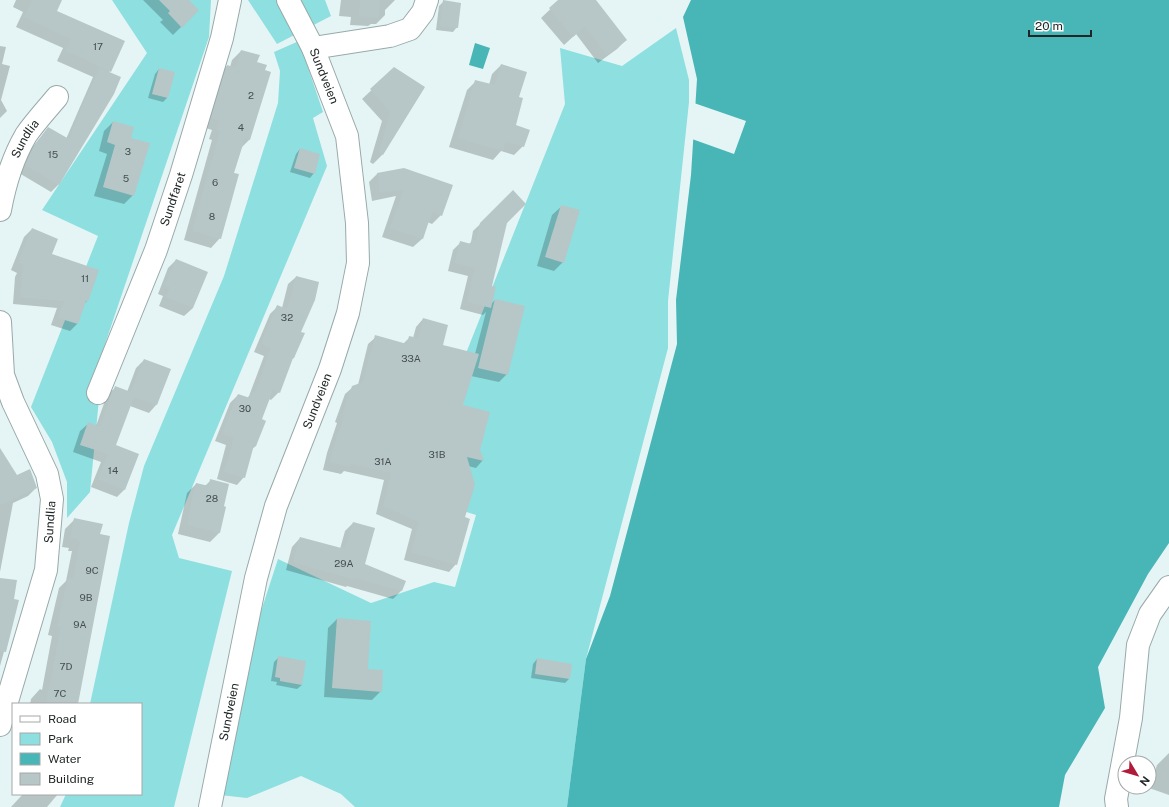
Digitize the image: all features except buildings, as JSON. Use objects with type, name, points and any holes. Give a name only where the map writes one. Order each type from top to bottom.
[{"type":"street","name":"Sundfaret","points":[[98,393],[156,250],[181,175],[222,38],[230,0]]},
{"type":"street","name":"Sundveien","points":[[210,807],[256,578],[276,506],[330,369],[348,313],[358,263],[357,223],[348,136],[313,48],[288,0]]},
{"type":"street","points":[[313,48],[390,36],[410,29],[423,12],[427,0]]},
{"type":"street","name":"Sundlia","points":[[0,210],[4,188],[13,161],[27,134],[57,96]]},
{"type":"street","name":"Sundlia","points":[[0,322],[3,375],[13,402],[47,474],[52,499],[46,570],[0,725]]},
{"type":"street","points":[[1117,807],[1116,799],[1131,718],[1138,645],[1150,614],[1169,587]]},
{"type":"green space","points":[[112,0],[211,0],[209,37],[104,347],[90,492],[67,518],[67,482],[52,442],[31,407],[98,236],[42,210],[147,53]]},
{"type":"green space","points":[[248,0],[325,0],[331,16],[277,44]]},
{"type":"green space","points":[[676,28],[689,80],[689,102],[668,301],[668,348],[586,659],[567,807],[355,807],[341,794],[301,776],[247,798],[220,795],[241,673],[278,559],[371,603],[434,582],[455,587],[476,515],[419,497],[449,396],[565,104],[560,48],[622,66]]},
{"type":"green space","points":[[299,41],[323,112],[313,118],[327,166],[172,535],[179,558],[232,571],[174,807],[60,807],[66,795],[142,795],[142,703],[90,703],[129,523],[144,466],[224,276],[278,103],[280,71],[274,52]]},
{"type":"water","points":[[691,0],[1169,0],[1169,543],[1148,574],[1098,667],[1105,708],[1065,775],[1059,807],[567,807],[586,659],[610,596],[677,344],[676,300],[691,175],[697,79],[683,17]]},
{"type":"water","points":[[475,43],[490,48],[483,69],[469,65]]},
{"type":"pier","points":[[694,103],[746,121],[734,154],[692,139]]}]
